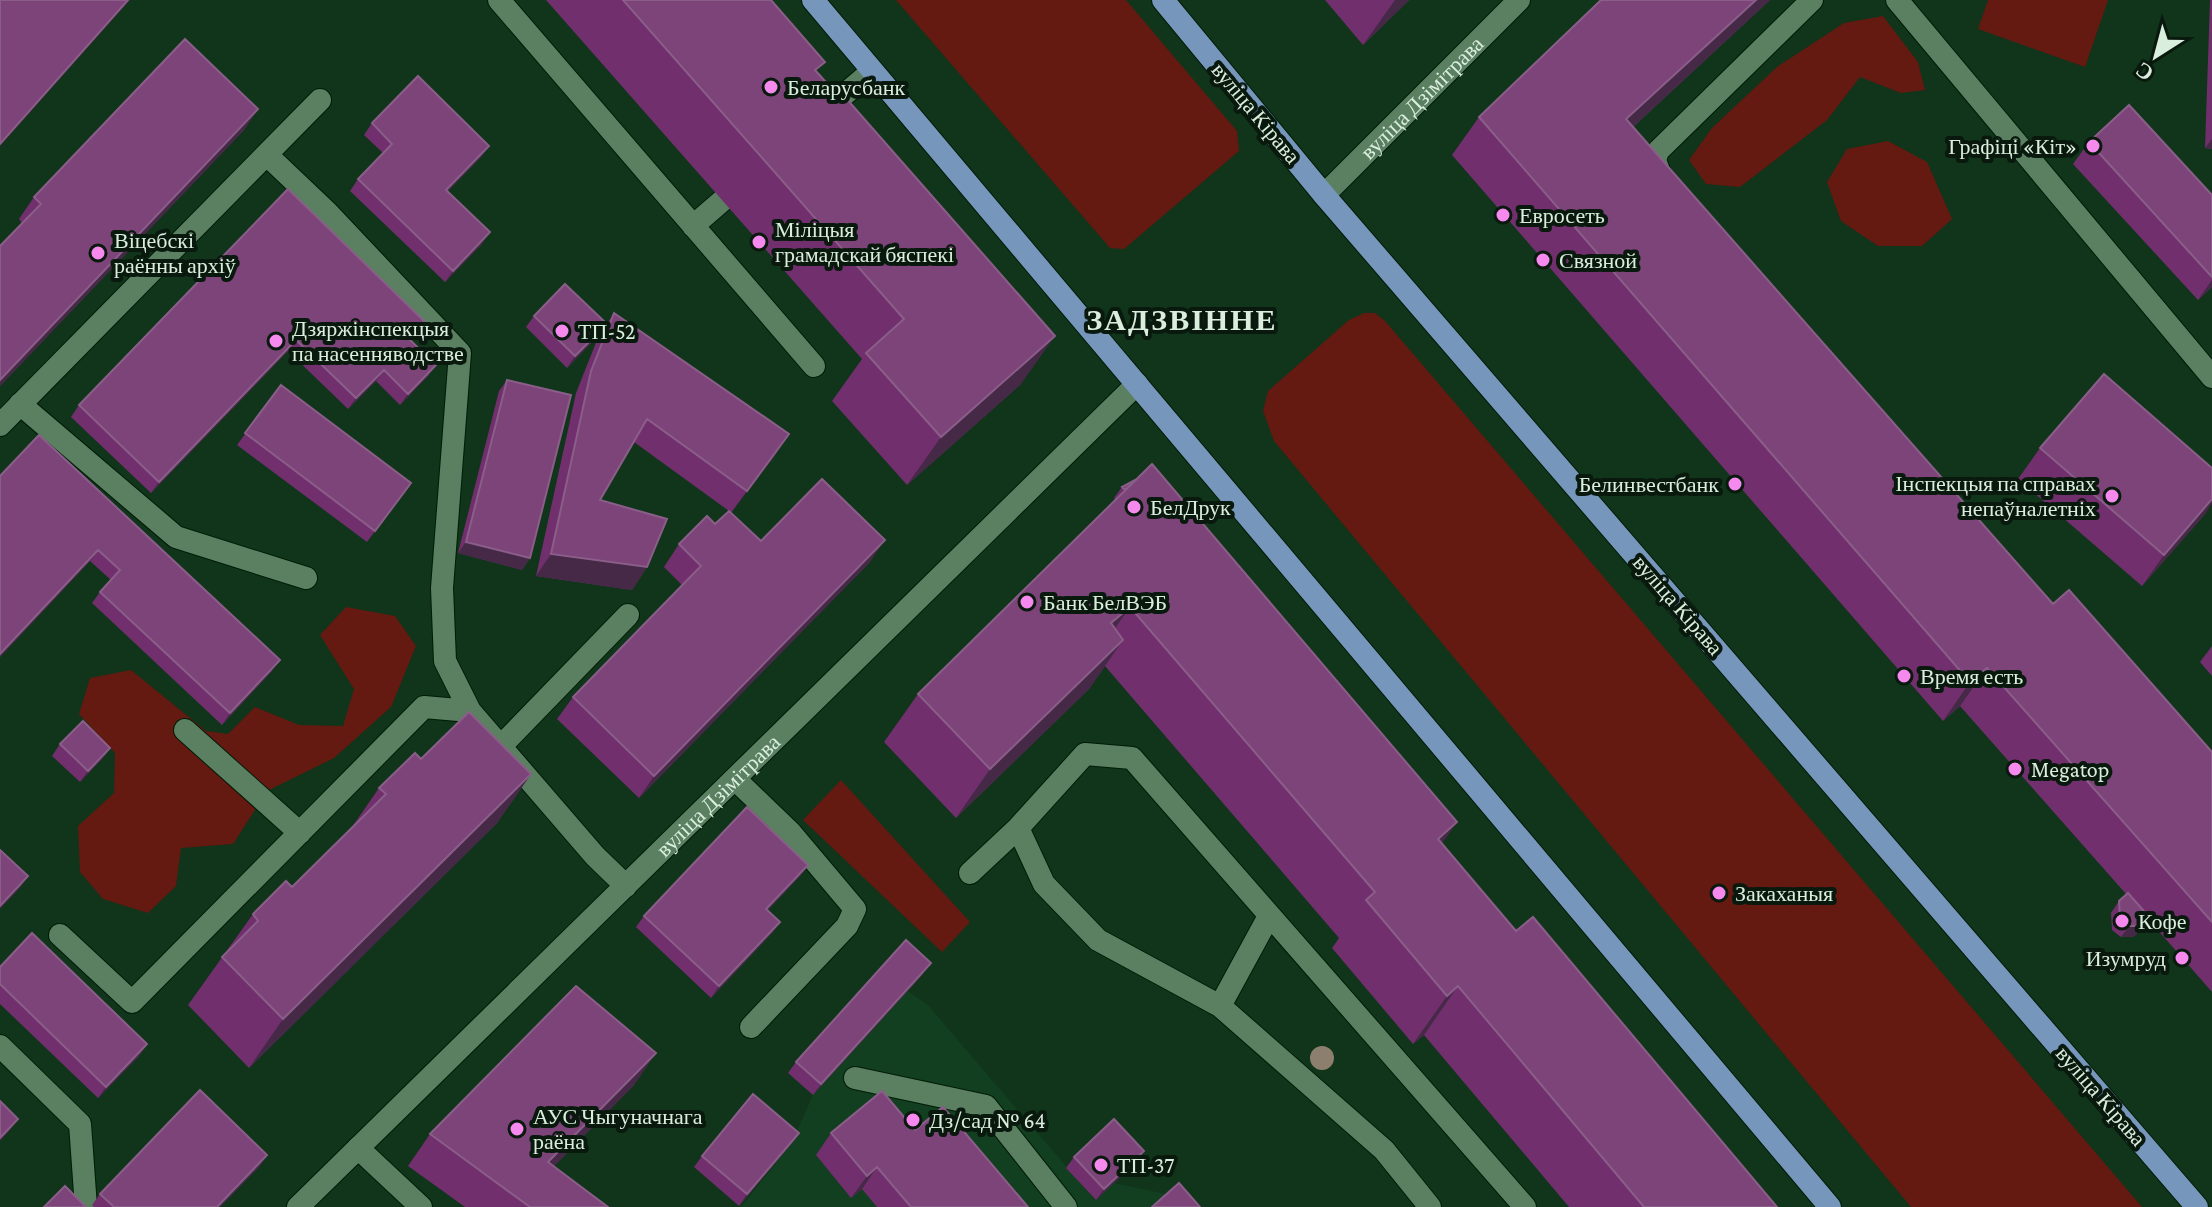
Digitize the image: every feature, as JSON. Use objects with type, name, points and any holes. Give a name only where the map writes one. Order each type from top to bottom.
[{"type":"main road","points":[[813,0],[1830,1207]]},
{"type":"main road","name":"вуліца Кірава","points":[[1163,0],[1324,195],[2197,1207]]},
{"type":"street","points":[[499,0],[814,366]]},
{"type":"street","name":"вуліца Дзімітрава","points":[[1324,195],[1519,0]]},
{"type":"street","points":[[1677,198],[1658,174],[1655,160],[1658,151],[1812,0]]},
{"type":"street","points":[[1897,0],[2212,377]]},
{"type":"street","points":[[806,128],[872,71]]},
{"type":"street","points":[[0,425],[320,100]]},
{"type":"street","points":[[267,155],[328,213],[460,353],[442,588],[445,661],[470,711],[595,856],[626,886]]},
{"type":"street","points":[[693,226],[723,200]]},
{"type":"street","name":"вуліца Дзімітрава","points":[[298,1207],[1137,384]]},
{"type":"street","points":[[20,404],[176,537],[306,578]]},
{"type":"street","points":[[501,746],[628,615]]},
{"type":"street","points":[[60,935],[132,1002],[424,707],[470,711]]},
{"type":"street","points":[[185,730],[300,833]]},
{"type":"street","points":[[970,873],[1018,828],[1085,754],[1132,758],[1525,1207]]},
{"type":"street","points":[[735,779],[791,833],[855,909],[847,926],[751,1027]]},
{"type":"street","points":[[1018,828],[1044,884],[1098,940],[1220,1006],[1384,1150],[1424,1205]]},
{"type":"street","points":[[1220,1006],[1269,916]]},
{"type":"street","points":[[0,1046],[80,1124],[86,1207]]},
{"type":"street","points":[[855,1078],[986,1106],[1066,1207]]},
{"type":"street","points":[[358,1148],[421,1207]]},
{"type":"shaded area","points":[[896,0],[1126,0],[1237,131],[1239,151],[1124,249],[1110,248]]},
{"type":"shaded area","points":[[1988,0],[2108,0],[2085,67],[1978,29]]},
{"type":"shaded area","points":[[1883,16],[1918,62],[1925,90],[1901,93],[1860,77],[1827,120],[1740,187],[1706,184],[1689,160],[1712,128],[1777,67],[1844,23]]},
{"type":"shaded area","points":[[1888,141],[1927,162],[1952,219],[1922,246],[1878,246],[1841,221],[1827,182],[1847,149]]},
{"type":"shaded area","points":[[1364,313],[1375,313],[1385,321],[2142,1207],[1911,1207],[1274,441],[1263,411],[1268,391],[1349,320]]},
{"type":"shaded area","points":[[346,607],[395,616],[416,646],[391,707],[334,758],[267,791],[233,844],[181,848],[176,886],[148,913],[103,899],[80,872],[78,826],[114,793],[115,753],[79,714],[90,678],[131,670],[206,731],[228,734],[255,707],[299,725],[343,726],[354,689],[320,635]]},
{"type":"shaded area","points":[[841,780],[970,922],[942,952],[803,820]]},
{"type":"shaded area","name":"Дз/сад № 64","points":[[907,991],[927,1004],[1095,1200],[1114,1183],[1171,1195],[1182,1207],[741,1207],[791,1144],[813,1095]]},
{"type":"building","points":[[0,0],[128,0],[0,144]]},
{"type":"building","points":[[623,0],[771,0],[825,62],[815,70],[842,100],[845,97],[1055,336],[941,437],[866,353],[904,319]]},
{"type":"building","points":[[1601,0],[1756,0],[1626,119],[2053,604],[2069,590],[2212,752],[2212,922],[1987,668],[1970,682],[1479,117]]},
{"type":"building","points":[[185,39],[258,109],[0,380],[0,246],[41,204],[34,197]]},
{"type":"building","points":[[418,76],[489,146],[446,190],[490,232],[453,271],[358,179],[392,144],[372,123]]},
{"type":"building","points":[[2129,105],[2212,195],[2212,277],[2089,142]]},
{"type":"building","name":"Дзяржінспекцыя па насенняводстве","points":[[288,189],[424,321],[408,338],[436,365],[408,394],[384,370],[356,398],[296,340],[159,482],[79,405]]},
{"type":"building","name":"ТП-52","points":[[565,284],[607,324],[575,356],[534,316]]},
{"type":"building","points":[[614,313],[789,434],[747,491],[647,419],[600,500],[667,519],[647,567],[551,554],[591,371]]},
{"type":"building","points":[[2104,374],[2212,468],[2212,499],[2164,555],[2040,448]]},
{"type":"building","points":[[507,380],[571,395],[530,558],[466,542]]},
{"type":"building","points":[[281,385],[411,483],[375,531],[245,433]]},
{"type":"building","points":[[39,435],[280,660],[230,713],[100,592],[120,570],[98,550],[0,654],[0,476]]},
{"type":"building","points":[[1152,464],[1457,822],[1438,839],[1516,931],[1533,917],[1777,1207],[1644,1207],[1458,986],[1447,996],[1366,900],[1375,892],[1130,607],[1111,623],[1123,640],[990,769],[918,694]]},
{"type":"building","points":[[822,479],[885,540],[654,776],[573,697],[701,566],[679,544],[707,516],[715,524],[729,511],[761,541]]},
{"type":"building","points":[[469,712],[531,774],[283,1019],[222,957],[258,921],[253,914],[286,881],[292,887],[386,794],[379,788],[415,753],[421,759]]},
{"type":"building","points":[[83,721],[110,748],[88,771],[60,744]]},
{"type":"building","points":[[747,807],[808,865],[766,909],[780,922],[719,986],[644,916]]},
{"type":"building","points":[[0,850],[28,876],[0,906]]},
{"type":"building","points":[[2128,893],[2150,918],[2141,926],[2129,926],[2120,918],[2119,901]]},
{"type":"building","points":[[32,933],[147,1044],[106,1087],[0,984],[0,967]]},
{"type":"building","points":[[906,940],[931,963],[821,1084],[796,1062]]},
{"type":"building","name":"АУС Чыгуначнага раёна","points":[[576,986],[656,1053],[548,1162],[608,1207],[530,1207],[430,1134]]},
{"type":"building","points":[[200,1090],[267,1155],[217,1207],[114,1207],[100,1194]]},
{"type":"building","points":[[882,1091],[915,1130],[943,1107],[1028,1207],[911,1207],[877,1167],[867,1176],[831,1133]]},
{"type":"building","points":[[753,1094],[799,1133],[747,1194],[702,1156]]},
{"type":"building","points":[[0,1101],[18,1119],[0,1138]]},
{"type":"building","name":"ТП-37","points":[[1114,1119],[1144,1151],[1104,1189],[1074,1157]]},
{"type":"building","points":[[1179,1183],[1200,1207],[1152,1207]]},
{"type":"building","points":[[65,1186],[86,1207],[44,1207]]},
{"type":"place","name":"Беларусбанк","points":[[771,87]]},
{"type":"place","name":"Графіці «Кіт»","points":[[2093,146]]},
{"type":"place","name":"Евросеть","points":[[1503,215]]},
{"type":"place","name":"Міліцыя грамадскай бяспекі","points":[[759,242]]},
{"type":"place","name":"Віцебскі раённы архіў","points":[[98,253]]},
{"type":"place","name":"Связной","points":[[1543,260]]},
{"type":"place","name":"ТП-52","points":[[562,331]]},
{"type":"place","name":"Дзяржінспекцыя па насенняводстве","points":[[276,341]]},
{"type":"place","name":"Белинвестбанк","points":[[1735,484]]},
{"type":"place","name":"Інспекцыя па справах непаўналетніх","points":[[2112,496]]},
{"type":"place","name":"БелДрук","points":[[1134,507]]},
{"type":"place","name":"Банк БелВЭБ","points":[[1027,602]]},
{"type":"place","name":"Время есть","points":[[1904,676]]},
{"type":"place","name":"Megatop","points":[[2015,769]]},
{"type":"place","name":"Закаханыя","points":[[1719,893]]},
{"type":"place","name":"Кофе","points":[[2122,921]]},
{"type":"place","name":"Изумруд","points":[[2182,958]]},
{"type":"place","name":"Дз/сад № 64","points":[[913,1120]]},
{"type":"place","name":"АУС Чыгуначнага раёна","points":[[517,1129]]},
{"type":"place","name":"ТП-37","points":[[1101,1165]]},
{"type":"district","name":"ЗАДЗВІННЕ","points":[[1182,319]]}]
